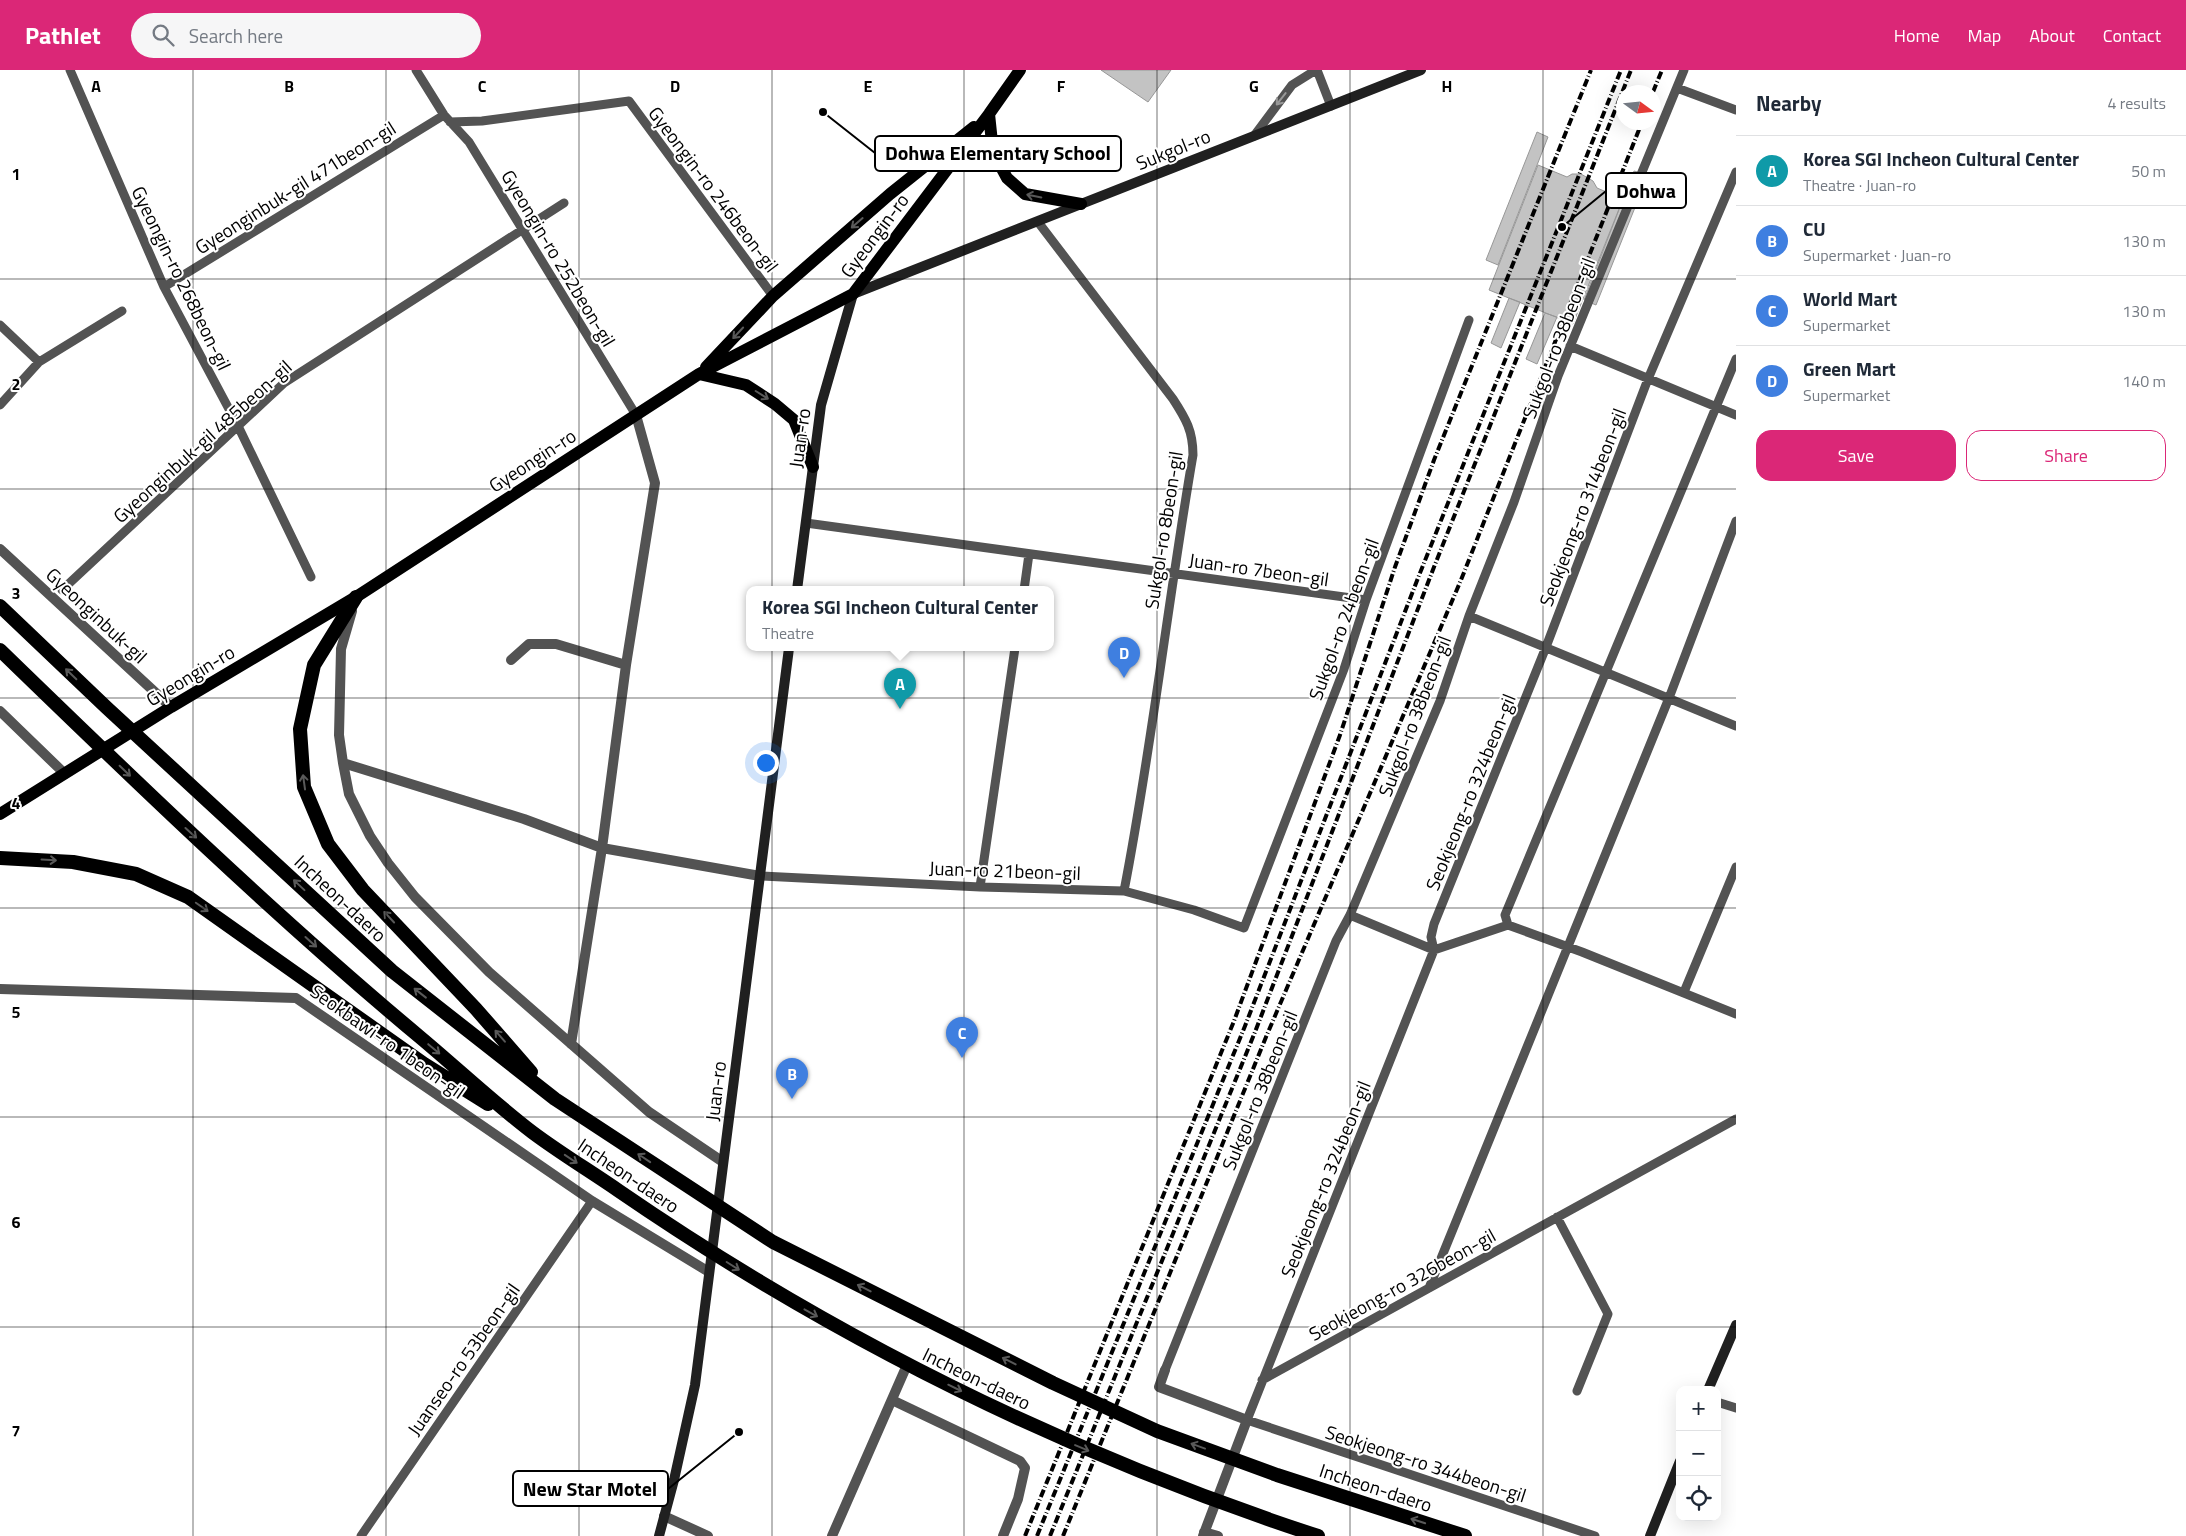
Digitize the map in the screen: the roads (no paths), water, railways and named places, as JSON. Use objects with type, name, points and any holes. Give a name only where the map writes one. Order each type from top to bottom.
[{"type":"highway","points":[[356,597],[314,665],[300,729],[304,787],[328,844],[363,890],[476,1009],[555,1099]]},
{"type":"highway","name":"Incheon-daero","points":[[0,606],[107,708],[392,970],[555,1099],[773,1242],[1052,1383],[1157,1431],[1276,1474],[1465,1536]]},
{"type":"highway","name":"Incheon-daero","points":[[0,650],[155,800],[365,991],[531,1131],[677,1231],[769,1289],[907,1365],[1037,1429],[1140,1472],[1261,1518],[1318,1536]]},
{"type":"highway","points":[[0,858],[74,862],[136,874],[188,897],[424,1064],[531,1131]]},
{"type":"main road","name":"Gyeongin-ro","points":[[0,814],[171,707],[356,597],[699,374],[853,294],[1020,70]]},
{"type":"main road","name":"Sukgol-ro","points":[[853,294],[1421,70]]},
{"type":"main road","points":[[989,114],[993,152],[1007,178],[1025,194],[1082,204]]},
{"type":"main road","points":[[813,467],[794,420],[775,404],[746,386],[699,374],[773,296],[890,194],[989,114]]},
{"type":"main road","name":"Juan-ro","points":[[798,586],[821,405],[853,294]]},
{"type":"main road","name":"Juan-ro","points":[[659,1536],[695,1385],[789,651]]},
{"type":"main road","points":[[1710,1386],[1736,1325]]},
{"type":"main road","points":[[1650,1536],[1676,1471]]},
{"type":"street","points":[[571,1044],[602,848],[626,665],[656,483],[636,415]]},
{"type":"street","name":"Gyeonginbuk-gil","points":[[0,549],[171,707]]},
{"type":"street","points":[[356,597],[340,649],[339,735],[349,794],[370,836],[388,863],[416,897],[489,972],[650,1112],[724,1162]]},
{"type":"street","points":[[511,660],[529,644],[556,644],[626,665]]},
{"type":"street","points":[[0,711],[65,774]]},
{"type":"street","points":[[343,764],[524,819],[602,848],[760,876]]},
{"type":"street","name":"Seokbawi-ro 1beon-gil","points":[[0,989],[296,998],[592,1201],[710,1272]]},
{"type":"street","points":[[832,1536],[907,1365]]},
{"type":"street","points":[[1165,1370],[1159,1387],[1247,1420],[1203,1534],[1218,1536]]},
{"type":"street","points":[[892,1400],[1020,1461],[1025,1468],[1024,1480],[1003,1536]]},
{"type":"street","points":[[664,1516],[708,1536]]},
{"type":"lane","name":"Gyeongin-ro 268beon-gil","points":[[70,70],[164,287],[238,426],[311,577]]},
{"type":"lane","name":"Gyeongin-ro 252beon-gil","points":[[416,70],[447,118],[469,142],[636,415]]},
{"type":"lane","points":[[1254,136],[1292,85],[1317,70],[1331,106]]},
{"type":"lane","name":"Sukgol-ro 38beon-gil","points":[[1165,1370],[1336,941],[1350,914],[1440,701],[1469,616],[1514,502],[1570,346],[1684,70]]},
{"type":"lane","points":[[1677,88],[1736,110]]},
{"type":"lane","name":"Gyeongin-ro 246beon-gil","points":[[447,118],[482,121],[629,101],[773,296]]},
{"type":"lane","name":"Gyeonginbuk-gil 471beon-gil","points":[[164,287],[447,118]]},
{"type":"lane","name":"Seokjeong-ro 314beon-gil","points":[[1546,647],[1648,379],[1736,172]]},
{"type":"lane","name":"Gyeonginbuk-gil 485beon-gil","points":[[62,590],[284,383],[564,203]]},
{"type":"lane","name":"Sukgol-ro 8beon-gil","points":[[1038,222],[1172,399],[1187,421],[1193,439],[1193,455],[1173,573],[1140,812],[1124,891]]},
{"type":"lane","points":[[0,405],[40,362],[122,311]]},
{"type":"lane","name":"Sukgol-ro 24beon-gil","points":[[1244,928],[1344,669],[1366,600],[1470,320]]},
{"type":"lane","points":[[0,325],[40,362]]},
{"type":"lane","points":[[1570,346],[1736,414]]},
{"type":"lane","points":[[1508,925],[1505,915],[1736,359]]},
{"type":"lane","points":[[1429,1288],[1669,698],[1736,522]]},
{"type":"lane","name":"Juan-ro 7beon-gil","points":[[806,523],[1366,600]]},
{"type":"lane","points":[[1025,586],[1029,554]]},
{"type":"lane","points":[[1469,616],[1736,726]]},
{"type":"lane","name":"Seokjeong-ro 324beon-gil","points":[[1247,1420],[1434,950],[1431,937],[1434,924],[1546,647]]},
{"type":"lane","points":[[980,887],[1015,651]]},
{"type":"lane","points":[[1684,992],[1736,867]]},
{"type":"lane","name":"Juan-ro 21beon-gil","points":[[760,876],[980,887],[1124,891],[1194,910],[1244,928]]},
{"type":"lane","points":[[1350,914],[1434,950],[1508,925],[1684,992],[1736,1014]]},
{"type":"lane","name":"Seokjeong-ro 326beon-gil","points":[[1262,1380],[1736,1119]]},
{"type":"lane","name":"Juanseo-ro 53beon-gil","points":[[361,1536],[592,1201]]},
{"type":"lane","points":[[1558,1217],[1608,1314],[1577,1391]]},
{"type":"lane","points":[[1721,1403],[1736,1408]]},
{"type":"lane","name":"Seokjeong-ro 344beon-gil","points":[[1247,1420],[1595,1536]]},
{"type":"railway","points":[[1025,1536],[1234,1021],[1340,735],[1395,567],[1434,460],[1591,70]]},
{"type":"railway","points":[[1037,1536],[1245,1026],[1418,578],[1621,70]]},
{"type":"railway","points":[[1050,1536],[1255,1032],[1434,567],[1631,70]]},
{"type":"railway","points":[[1656,85],[1662,70]]},
{"type":"railway","points":[[1063,1536],[1266,1037],[1461,580],[1639,130]]},
{"type":"place","name":"Dohwa Elementary School","points":[[823,112]]},
{"type":"place","name":"Dohwa","points":[[1562,227]]},
{"type":"place","name":"Green Mart","points":[[1124,678]]},
{"type":"place","name":"Korea SGI Incheon Cultural Center","points":[[900,709]]},
{"type":"place","name":"World Mart","points":[[962,1058]]},
{"type":"place","name":"CU","points":[[792,1099]]},
{"type":"place","name":"New Star Motel","points":[[739,1432]]}]
